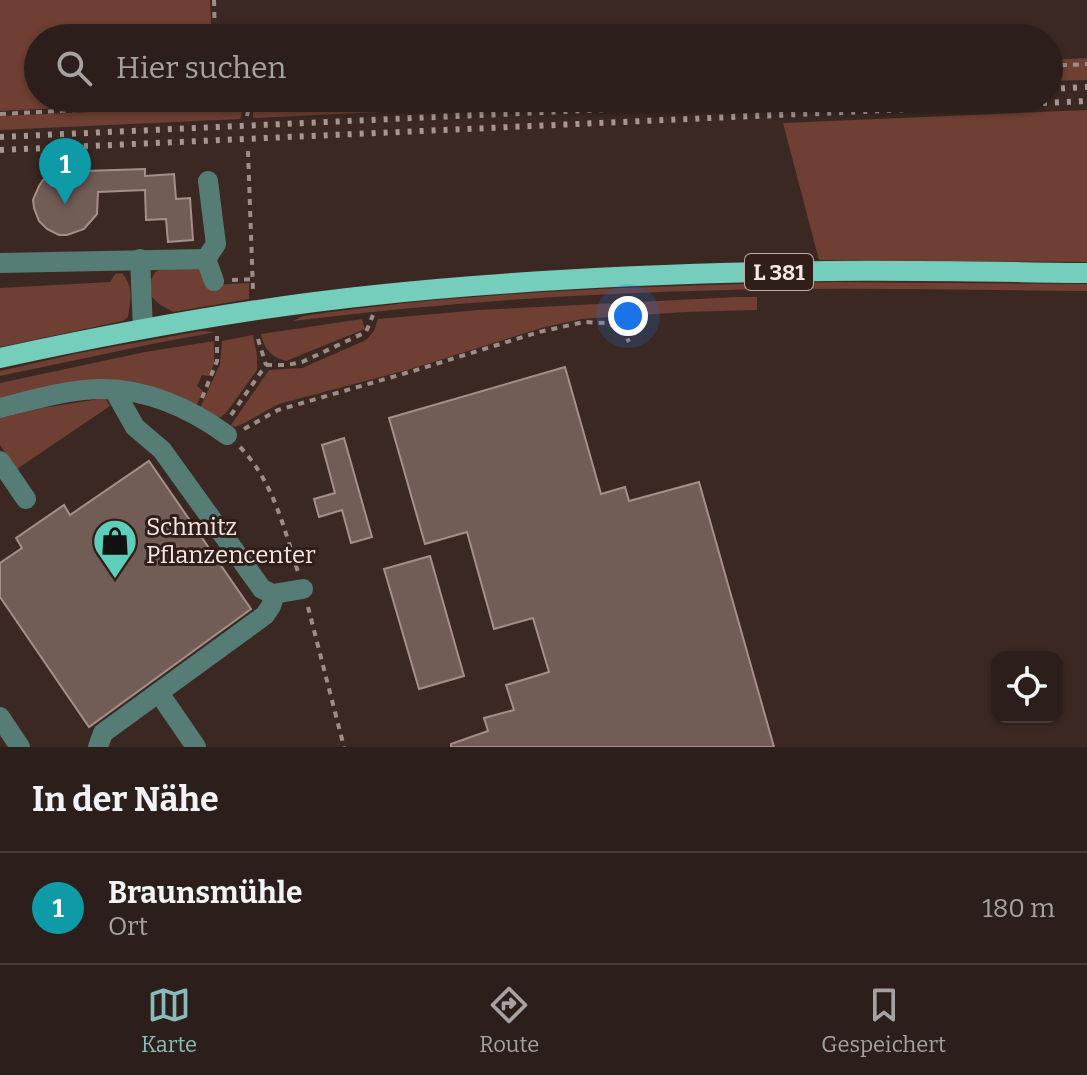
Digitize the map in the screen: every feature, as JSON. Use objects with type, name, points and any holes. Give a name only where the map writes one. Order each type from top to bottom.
[{"type":"main road","name":"L 381","points":[[0,358],[143,329],[269,308],[375,295],[584,279],[830,271],[1087,273]]},
{"type":"lane","points":[[206,259],[216,244],[208,181]]},
{"type":"lane","points":[[140,259],[143,329]]},
{"type":"lane","points":[[0,263],[206,259]]},
{"type":"lane","points":[[206,259],[214,281]]},
{"type":"lane","points":[[114,390],[135,427],[162,450],[259,585],[275,594],[303,589]]},
{"type":"lane","points":[[0,408],[78,391],[114,390],[148,396],[196,414],[223,432]]},
{"type":"lane","points":[[0,461],[26,499]]},
{"type":"lane","points":[[98,747],[103,733],[265,615],[275,594]]},
{"type":"lane","points":[[159,693],[196,747]]},
{"type":"lane","points":[[0,717],[20,747]]},
{"type":"path","points":[[214,0],[215,24]]},
{"type":"path","points":[[1063,65],[1087,64]]},
{"type":"path","points":[[0,114],[39,112]]},
{"type":"path","points":[[247,116],[248,112]]},
{"type":"path","points":[[248,151],[253,293]]},
{"type":"path","points":[[266,365],[302,362],[366,332],[373,315]]},
{"type":"path","points":[[223,432],[245,429],[278,410],[569,325],[605,323],[622,328],[629,342]]},
{"type":"path","points":[[196,414],[217,361],[217,336],[229,334]]},
{"type":"path","points":[[258,339],[266,365]]},
{"type":"path","points":[[223,432],[229,418],[266,365]]},
{"type":"path","points":[[338,725],[344,747]]},
{"type":"shaded area","points":[[0,0],[210,0],[211,24],[24,24],[24,110],[0,111]]},
{"type":"shaded area","points":[[1087,58],[1087,80],[1063,81],[1063,59]]},
{"type":"shaded area","points":[[1087,110],[1087,262],[819,260],[783,123]]},
{"type":"shaded area","points":[[89,112],[242,112],[240,119],[0,130],[0,116]]},
{"type":"shaded area","points":[[253,112],[383,112],[253,118]]},
{"type":"shaded area","points":[[204,266],[212,285],[249,283],[249,299],[173,312],[152,297],[150,282],[155,272],[164,267]]},
{"type":"shaded area","points":[[122,273],[131,294],[128,317],[123,321],[0,347],[0,288],[110,282],[115,274]]},
{"type":"shaded area","points":[[833,282],[1087,284],[1087,291],[674,291],[456,304],[293,321],[303,316],[369,307],[501,295]]},
{"type":"shaded area","points":[[757,297],[757,310],[581,319],[279,404],[241,425],[231,425],[269,370],[302,368],[366,340],[374,331],[378,319],[479,310]]},
{"type":"shaded area","points":[[362,319],[365,329],[286,361],[269,352],[261,334]]},
{"type":"shaded area","points":[[201,331],[216,332],[0,376],[0,371],[79,353]]},
{"type":"shaded area","points":[[253,335],[257,370],[226,413],[215,418],[200,408],[220,364],[222,341]]},
{"type":"shaded area","points":[[214,341],[214,364],[209,376],[202,375],[197,386],[203,391],[197,405],[178,396],[0,401],[0,383],[145,352]]},
{"type":"shaded area","points":[[105,398],[110,406],[17,469],[0,445],[0,418]]},
{"type":"building","points":[[145,169],[145,176],[174,174],[176,199],[190,198],[193,240],[168,242],[166,219],[146,220],[145,190],[98,192],[97,214],[84,229],[67,235],[47,229],[39,221],[33,200],[43,180],[53,172]]},
{"type":"building","points":[[565,367],[601,494],[625,487],[629,501],[699,482],[774,747],[451,747],[451,744],[488,731],[484,718],[514,710],[506,685],[549,672],[533,618],[494,629],[467,532],[425,544],[389,418]]},
{"type":"building","points":[[344,438],[372,537],[351,543],[342,510],[319,517],[314,499],[335,493],[322,445]]},
{"type":"building","name":"Schmitz Pflanzencenter","points":[[149,461],[251,609],[89,727],[0,597],[0,563],[22,548],[16,538],[64,505],[70,515]]},
{"type":"building","points":[[430,556],[464,676],[419,689],[384,569]]},
{"type":"railway","points":[[1063,88],[1087,87]]},
{"type":"railway","points":[[1063,102],[1087,101]]},
{"type":"railway","points":[[0,137],[544,112]]},
{"type":"railway","points":[[0,150],[843,112]]},
{"type":"place","name":"Braunsmühle","points":[[65,204]]},
{"type":"place","name":"Schmitz Pflanzencenter","points":[[115,580]]}]
